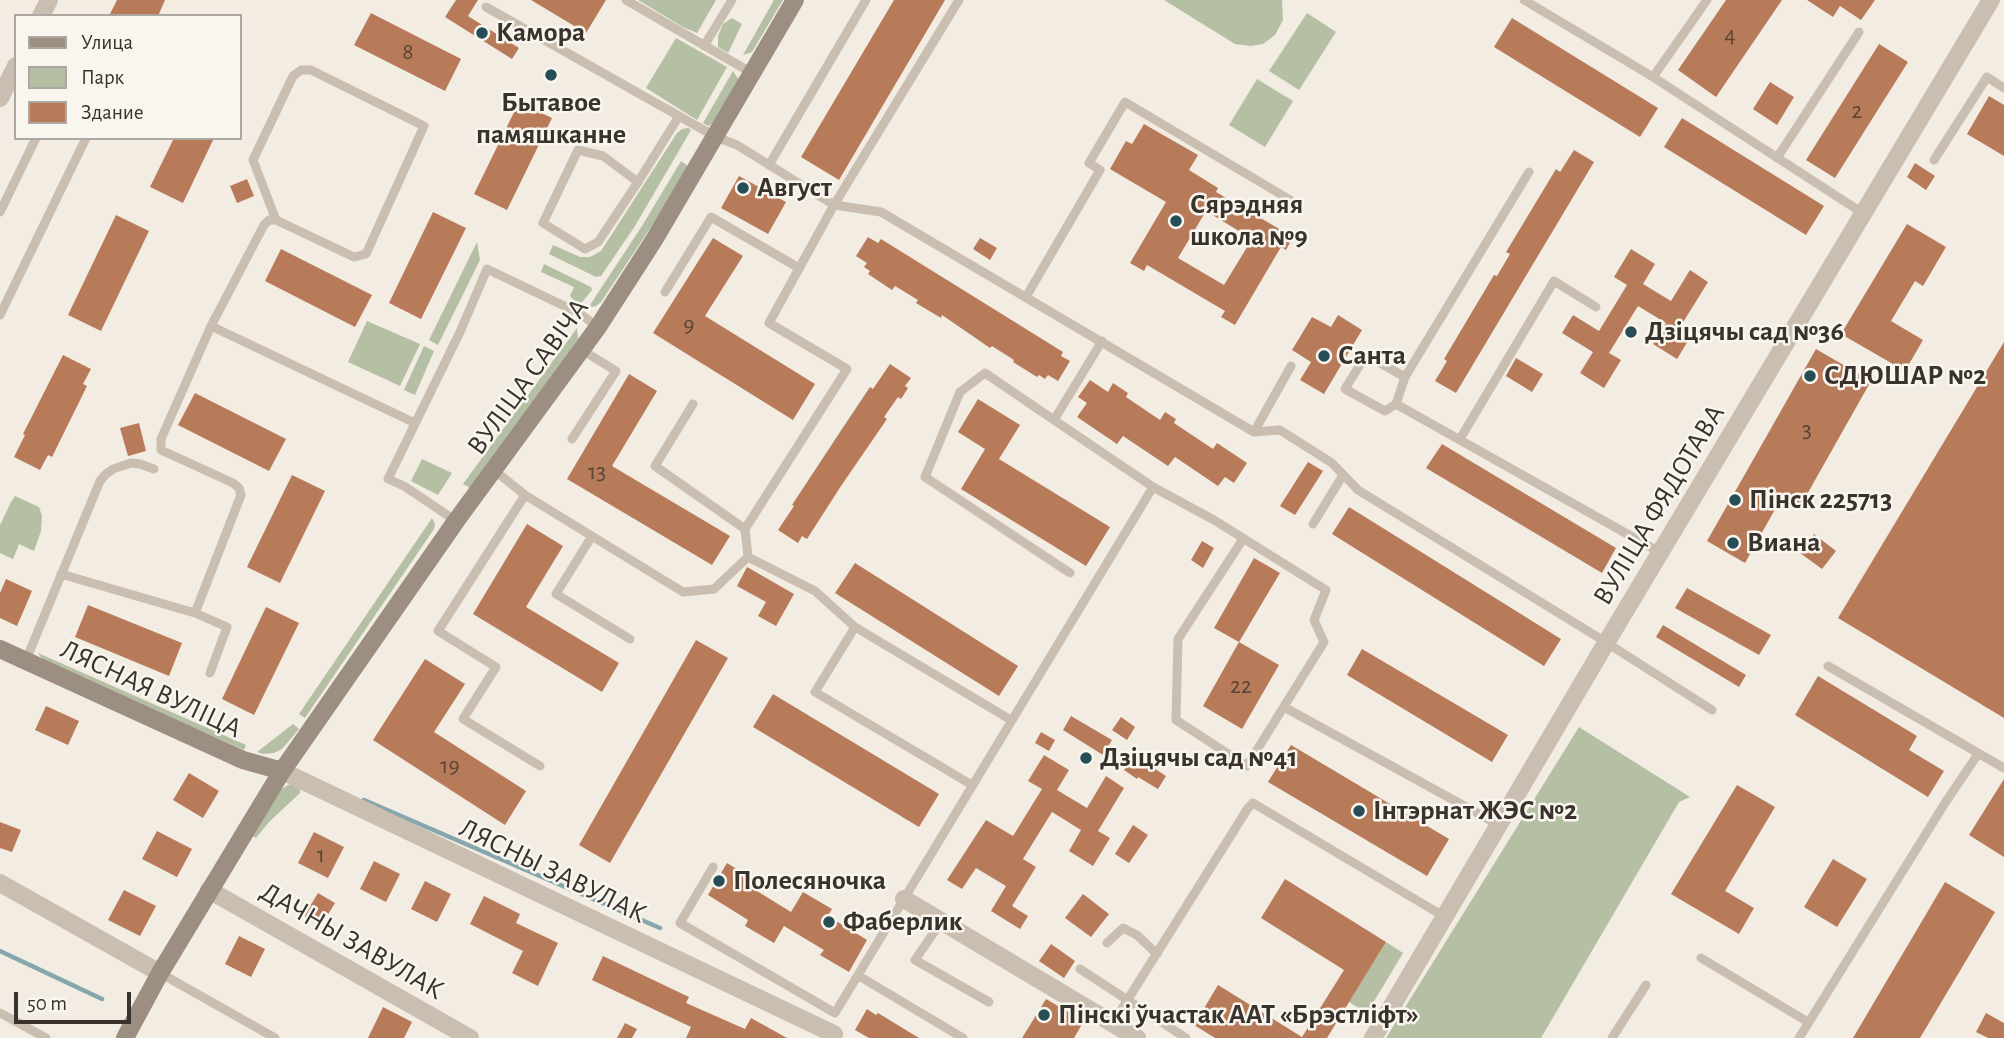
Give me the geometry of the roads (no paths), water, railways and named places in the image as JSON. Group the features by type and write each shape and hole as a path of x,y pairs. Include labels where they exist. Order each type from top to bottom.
{"street":[{"name":"ВУЛІЦА САВІЧА","path":"125,1038 160,973 282,771 456,520 582,350 654,240 795,0"},
{"name":"ВУЛІЦА ФЯДОТАВА","path":"1373,1038 1991,0"},
{"path":"0,98 14,70"},
{"name":"ЛЯСНАЯ ВУЛІЦА","path":"0,649 243,760 282,771"},
{"name":"ЛЯСНЫ ЗАВУЛАК","path":"282,771 834,1034 832,1038"},
{"path":"0,883 160,973"},
{"name":"ДАЧНЫ ЗАВУЛАК","path":"209,890 470,1038"},
{"path":"904,899 1137,1038"}],"lane":[{"path":"626,0 752,73"},
{"path":"705,46 732,0"},
{"path":"769,164 866,0"},
{"path":"748,557 745,529 847,369 769,323 834,205 960,0"},
{"path":"1524,0 1653,76 1864,214"},
{"path":"1653,76 1707,0"},
{"path":"486,7 716,137 737,145 834,205 881,212 1254,432 1280,430 1332,463 1357,490 1712,710"},
{"path":"1777,158 1859,32"},
{"path":"195,613 241,495 239,488 233,483 161,450 161,439 211,326 269,220 276,220 354,257 366,254 424,126 311,70 300,69 293,76 253,160 276,220"},
{"path":"1934,160 1987,77 2004,88"},
{"path":"1026,297 1100,170 1089,163 1125,102 1297,204"},
{"path":"638,182 603,156 578,150 543,223 585,248 598,242 638,182 679,116"},
{"path":"0,212 35,140"},
{"path":"0,315 85,140"},
{"path":"1405,377 1366,355 1345,389 1385,411 1396,404 1405,377 1529,172"},
{"path":"665,292 711,217 799,268"},
{"path":"456,520 404,486 388,479 460,332 487,269 579,313 597,327"},
{"path":"1460,439 1554,281 1596,307"},
{"path":"211,326 415,423"},
{"path":"1054,421 1102,341"},
{"path":"572,439 616,372 582,350"},
{"path":"1254,432 1291,366"},
{"path":"1070,573 925,477 960,392 985,373 1153,487 1243,539 1326,590 1314,620 1324,642 1247,766 1176,720 1178,639 1243,539"},
{"path":"693,404 655,466 745,529"},
{"path":"1396,404 1661,553"},
{"path":"26,660 100,481 113,469 131,463 154,469"},
{"path":"494,470 525,495 683,592 714,589 748,557"},
{"path":"1313,524 1343,475"},
{"path":"713,867 680,923 835,1013 1153,487"},
{"path":"525,495 438,631 496,667 463,719 540,766"},
{"path":"592,536 556,594 631,639"},
{"path":"748,557 815,591 855,627 1011,720"},
{"path":"61,574 195,613 227,627 210,673"},
{"path":"855,627 815,692 972,785"},
{"path":"1828,666 2004,768"},
{"path":"1284,707 1499,825"},
{"path":"1799,1038 1978,754"},
{"path":"1113,1023 1253,803 1445,917"},
{"path":"941,922 915,960 989,1002"},
{"path":"1107,943 1123,928 1137,935 1157,954"},
{"path":"1700,958 1808,1023"},
{"path":"1080,969 1186,1038"},
{"path":"160,973 275,1038"},
{"path":"859,976 963,1038"},
{"path":"1612,1038 1646,985"},
{"path":"0,1013 46,1038"}],"waterway":[{"path":"364,800 660,928"},
{"path":"0,951 102,999"}],"place":[{"name":"Камора","path":"482,33"},
{"name":"Бытавое памяшканне","path":"551,75"},
{"name":"Август","path":"743,188"},
{"name":"Сярэдняя школа №9","path":"1176,221"},
{"name":"Дзіцячы сад №36","path":"1631,332"},
{"name":"Санта","path":"1324,356"},
{"name":"СДЮШАР №2","path":"1810,376"},
{"name":"Пінск 225713","path":"1735,500"},
{"name":"Виана","path":"1733,543"},
{"name":"Дзіцячы сад №41","path":"1086,758"},
{"name":"Інтэрнат ЖЭС №2","path":"1359,811"},
{"name":"Полесяночка","path":"719,881"},
{"name":"Фаберлик","path":"829,922"},
{"name":"Пінскі ўчастак ААТ «Брэстліфт»","path":"1044,1015"}]}
